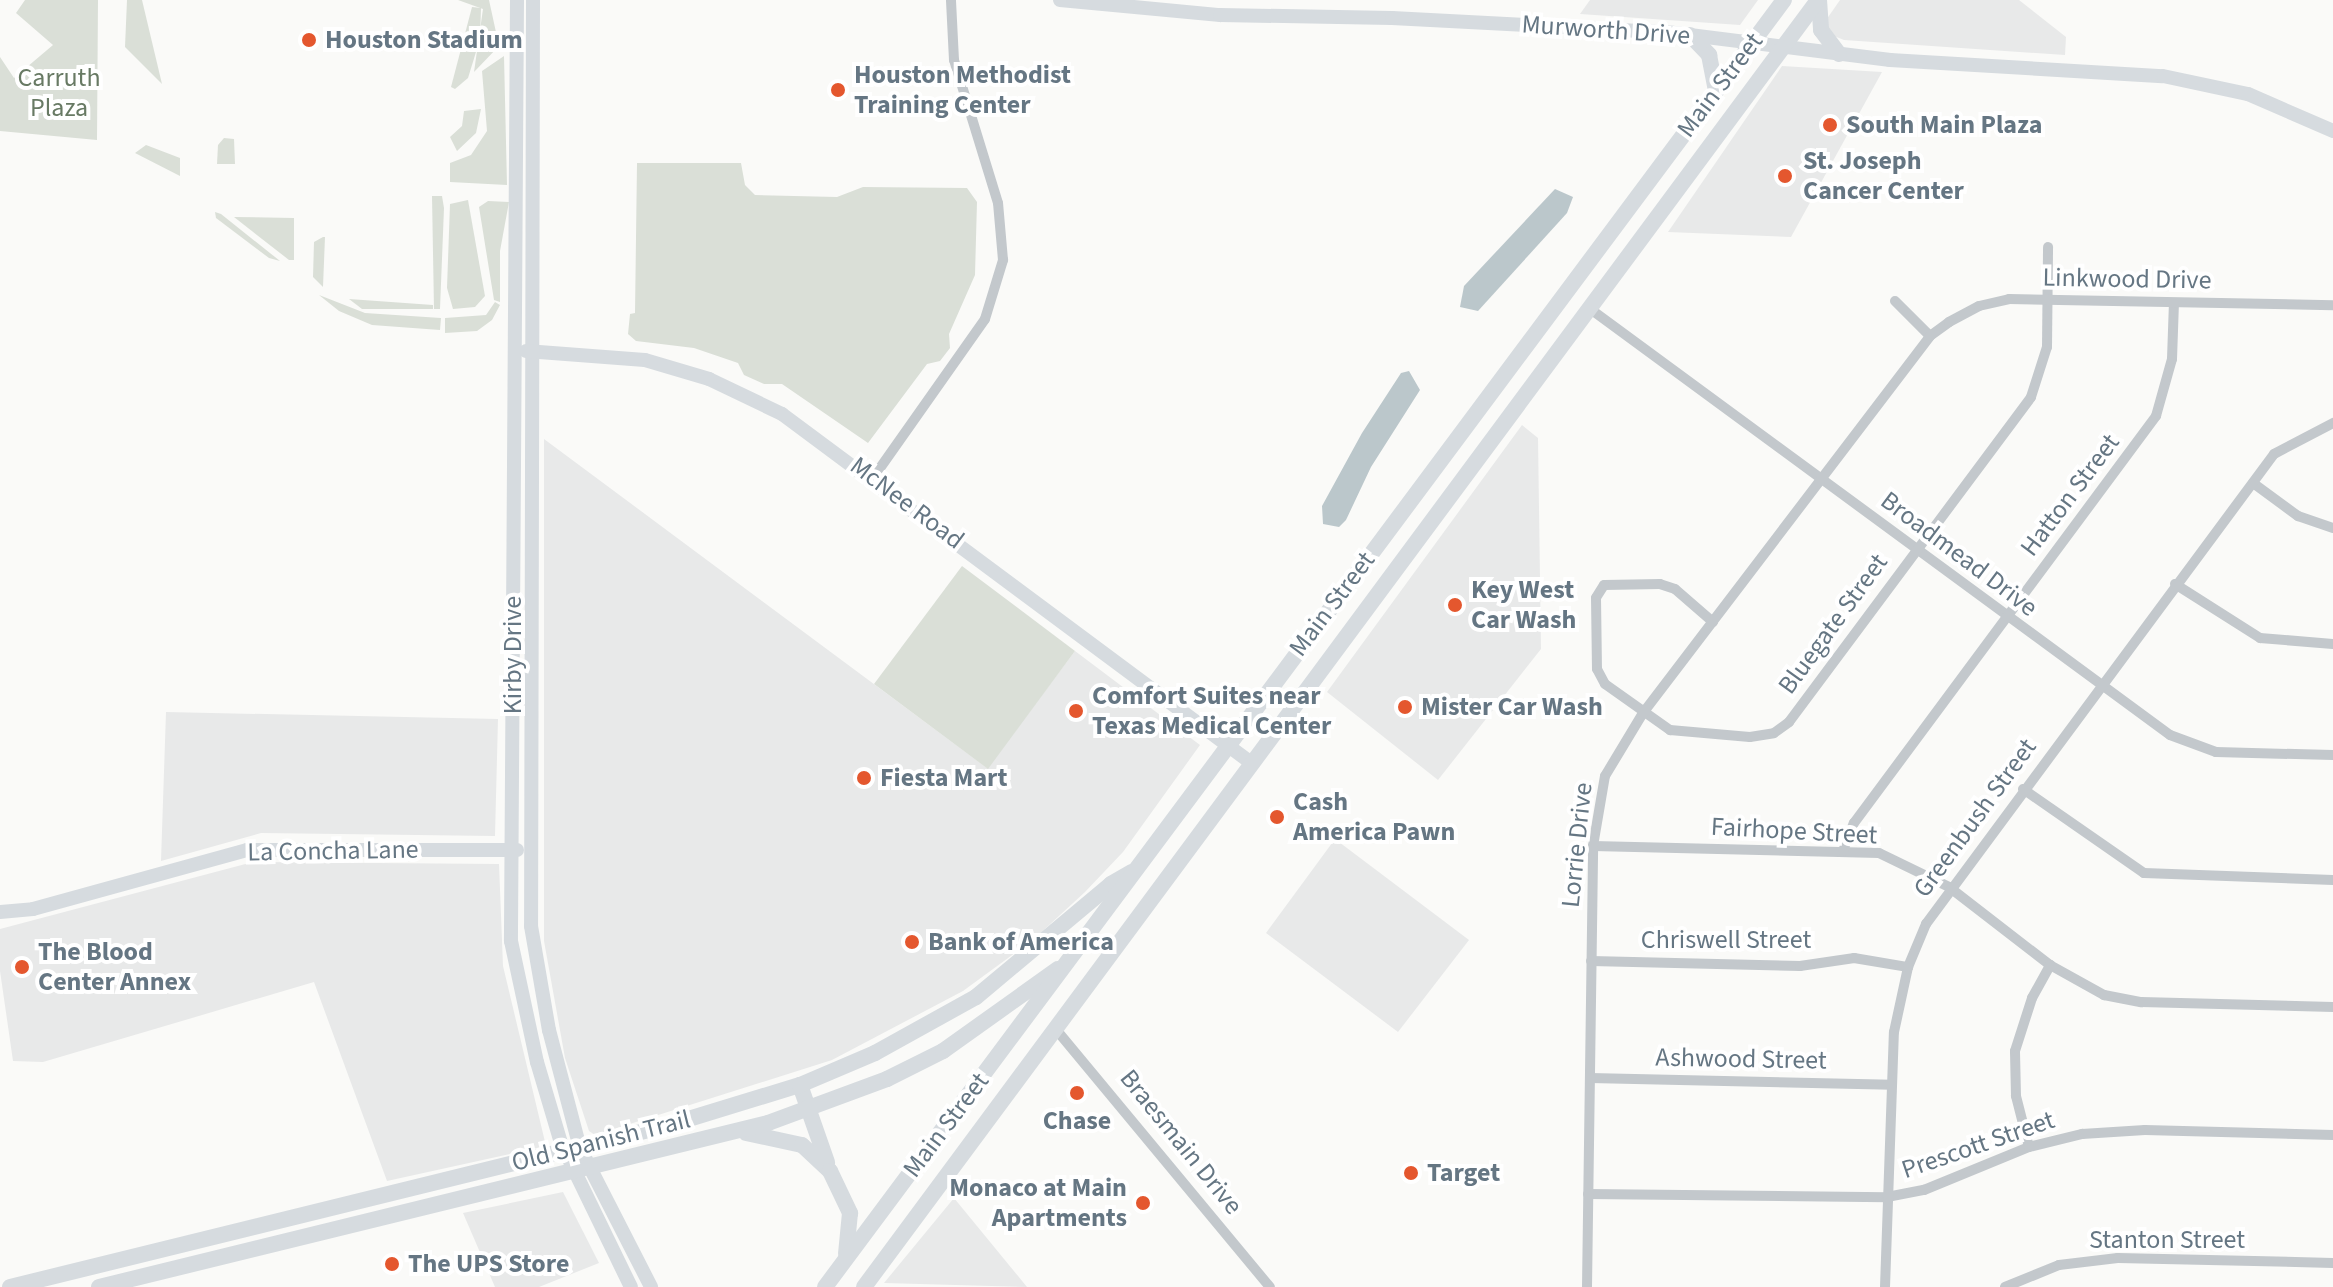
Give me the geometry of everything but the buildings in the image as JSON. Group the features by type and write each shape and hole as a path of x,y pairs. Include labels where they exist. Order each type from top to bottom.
{"main road":[{"name":"Main Street","path":"825,1287 1077,955 1227,742 1428,479 1784,0"},
{"path":"1818,0 1821,30 1839,54"},
{"name":"Main Street","path":"864,1287 1143,906 1818,0"},
{"path":"1690,35 1709,55 1716,91"},
{"path":"1568,290 1589,308"},
{"path":"1498,385 1520,401"},
{"path":"1428,479 1449,496"},
{"name":"Old Spanish Trail","path":"18,1286 572,1150 800,1085 875,1053 976,997 1111,884 1137,870"},
{"name":"Old Spanish Trail","path":"99,1287 580,1172 810,1108 901,1073 990,1021 1143,906"},
{"path":"976,997 990,1021"},
{"path":"1032,1011 1054,1027"},
{"path":"800,1085 830,1171 850,1213 844,1260"},
{"path":"728,1133 766,1134 802,1145 830,1171"},
{"path":"456,1179 461,1201"},
{"path":"334,1209 341,1228"},
{"path":"239,1232 245,1250"},
{"path":"169,1250 175,1269"}],"street":[{"name":"Kirby Drive","path":"517,0 511,941 537,1062 580,1172 631,1287"},
{"name":"Kirby Drive","path":"533,0 535,351 530,850 539,977 572,1150"},
{"path":"873,478 985,319 1003,260 998,203 954,60 951,0"},
{"name":"Murworth Drive","path":"1060,0 1220,15 1392,18 1690,35 1839,54 2202,82 2263,99 2333,131"},
{"path":"517,143 534,144"},
{"name":"Bluegate Street","path":"1643,713 1670,730 1691,734 1774,733 1789,722 2040,381 2047,347 2048,247"},
{"name":"Linkwood Drive","path":"1823,479 1930,336 1979,306 2047,299 2333,305"},
{"path":"1895,301 1930,336"},
{"name":"Hatton Street","path":"1843,851 1854,823 2156,416 2172,359 2174,303"},
{"name":"Broadmead Drive","path":"1589,308 2170,735 2204,750 2333,755"},
{"name":"McNee Road","path":"517,350 645,360 709,379 782,414 873,478 1250,762"},
{"name":"Greenbush Street","path":"1885,1287 1894,1032 1908,967 1949,887 2253,483 2292,440 2333,423"},
{"name":"Lorrie Drive","path":"1587,1287 1593,846 1605,776 1643,713 1823,479"},
{"path":"2253,483 2298,516 2333,528"},
{"path":"1643,713 1605,684 1597,669 1596,598 1604,585 1660,584 1675,589 1713,622"},
{"path":"2175,584 2260,638 2333,644"},
{"path":"512,702 531,702"},
{"path":"2023,789 2144,873 2333,880"},
{"name":"Fairhope Street","path":"1593,846 1879,853 1949,887 2050,965 2088,989 2121,1000 2333,1007"},
{"name":"La Concha Lane","path":"0,912 42,907 247,850 530,850"},
{"name":"Chriswell Street","path":"1591,961 1800,966 1854,958 1908,967"},
{"path":"2029,1147 2016,1096 2015,1051 2032,998 2050,965"},
{"name":"Braesmain Drive","path":"1054,1027 1270,1287"},
{"name":"Ashwood Street","path":"1590,1078 1892,1085"},
{"name":"Prescott Street","path":"1588,1194 1887,1197 1924,1190 2029,1147 2114,1130 2333,1135"},
{"name":"Kirby Drive","path":"580,1172 651,1287"},
{"name":"Stanton Street","path":"2005,1287 2059,1265 2118,1258 2333,1263"}],"shaded area":[{"path":"1590,0 1758,0 1740,25 1580,14"},
{"path":"1840,0 2019,0 2066,37 2065,55 1844,40 1829,34 1824,23"},
{"path":"1782,66 1882,72 1791,237 1668,232"},
{"path":"1555,189 1573,197 1567,213 1478,311 1460,307 1464,286"},
{"path":"1409,371 1420,390 1371,467 1346,520 1339,527 1323,524 1322,506 1362,433 1401,373"},
{"path":"1522,425 1538,438 1541,649 1438,780 1327,692"},
{"path":"544,439 987,768 1075,651 1200,745 1123,852 1085,892 1034,939 963,991 832,1060 595,1135 589,1131 565,1058 544,941"},
{"path":"166,712 498,719 495,836 261,833 161,861"},
{"path":"1335,839 1469,940 1398,1032 1266,933"},
{"path":"253,862 499,864 503,966 546,1146 387,1181 314,982 43,1062 13,1061 0,971 0,929"},
{"path":"563,1192 599,1263 539,1287 495,1287 463,1213"},
{"path":"954,1198 1027,1287 884,1283"}],"green space":[{"name":"Carruth Plaza","path":"25,0 98,0 97,140 0,131 0,57 14,78 53,45 16,13"},
{"path":"127,0 142,0 162,84 125,47"},
{"path":"458,0 489,0 499,46 474,72 483,9"},
{"path":"472,7 481,8 480,39 468,78 455,89 451,87"},
{"path":"504,56 507,185 450,182 450,163 471,155 487,131 482,71"},
{"path":"481,109 476,133 457,151 450,137 462,126 464,111"},
{"path":"224,138 234,139 235,164 217,164 218,145"},
{"path":"146,145 180,158 180,176 135,153"},
{"path":"637,163 741,163 745,185 755,195 837,197 863,187 967,188 977,202 975,275 949,334 950,348 940,361 927,364 868,443 782,384 764,384 744,375 738,363 694,348 636,341 628,334 630,314 635,313"},
{"path":"432,196 442,196 444,208 440,309 434,309"},
{"path":"468,200 485,296 475,307 453,309 447,288 450,204"},
{"path":"488,201 509,202 500,251 500,302 494,300 479,207"},
{"path":"215,212 280,261 269,258 216,218"},
{"path":"234,217 294,218 294,260 289,260"},
{"path":"323,237 323,287 313,277 314,242"},
{"path":"319,295 365,313 441,318 440,330 372,325 339,311"},
{"path":"349,299 433,305 433,309 362,309"},
{"path":"495,302 500,305 492,320 477,331 445,333 445,318 486,315"},
{"path":"962,566 1075,651 988,769 874,684"}],"place":[{"name":"Houston Stadium","path":"309,40"},
{"name":"Houston Methodist Training Center","path":"838,90"},
{"name":"South Main Plaza","path":"1830,125"},
{"name":"St. Joseph Cancer Center","path":"1785,176"},
{"name":"Key West Car Wash","path":"1455,605"},
{"name":"Mister Car Wash","path":"1405,707"},
{"name":"Comfort Suites near Texas Medical Center","path":"1076,711"},
{"name":"Fiesta Mart","path":"864,778"},
{"name":"Cash America Pawn","path":"1277,817"},
{"name":"Bank of America","path":"912,942"},
{"name":"The Blood Center Annex","path":"22,967"},
{"name":"Chase","path":"1077,1093"},
{"name":"Target","path":"1411,1173"},
{"name":"Monaco at Main Apartments","path":"1143,1203"},
{"name":"The UPS Store","path":"392,1264"}]}
